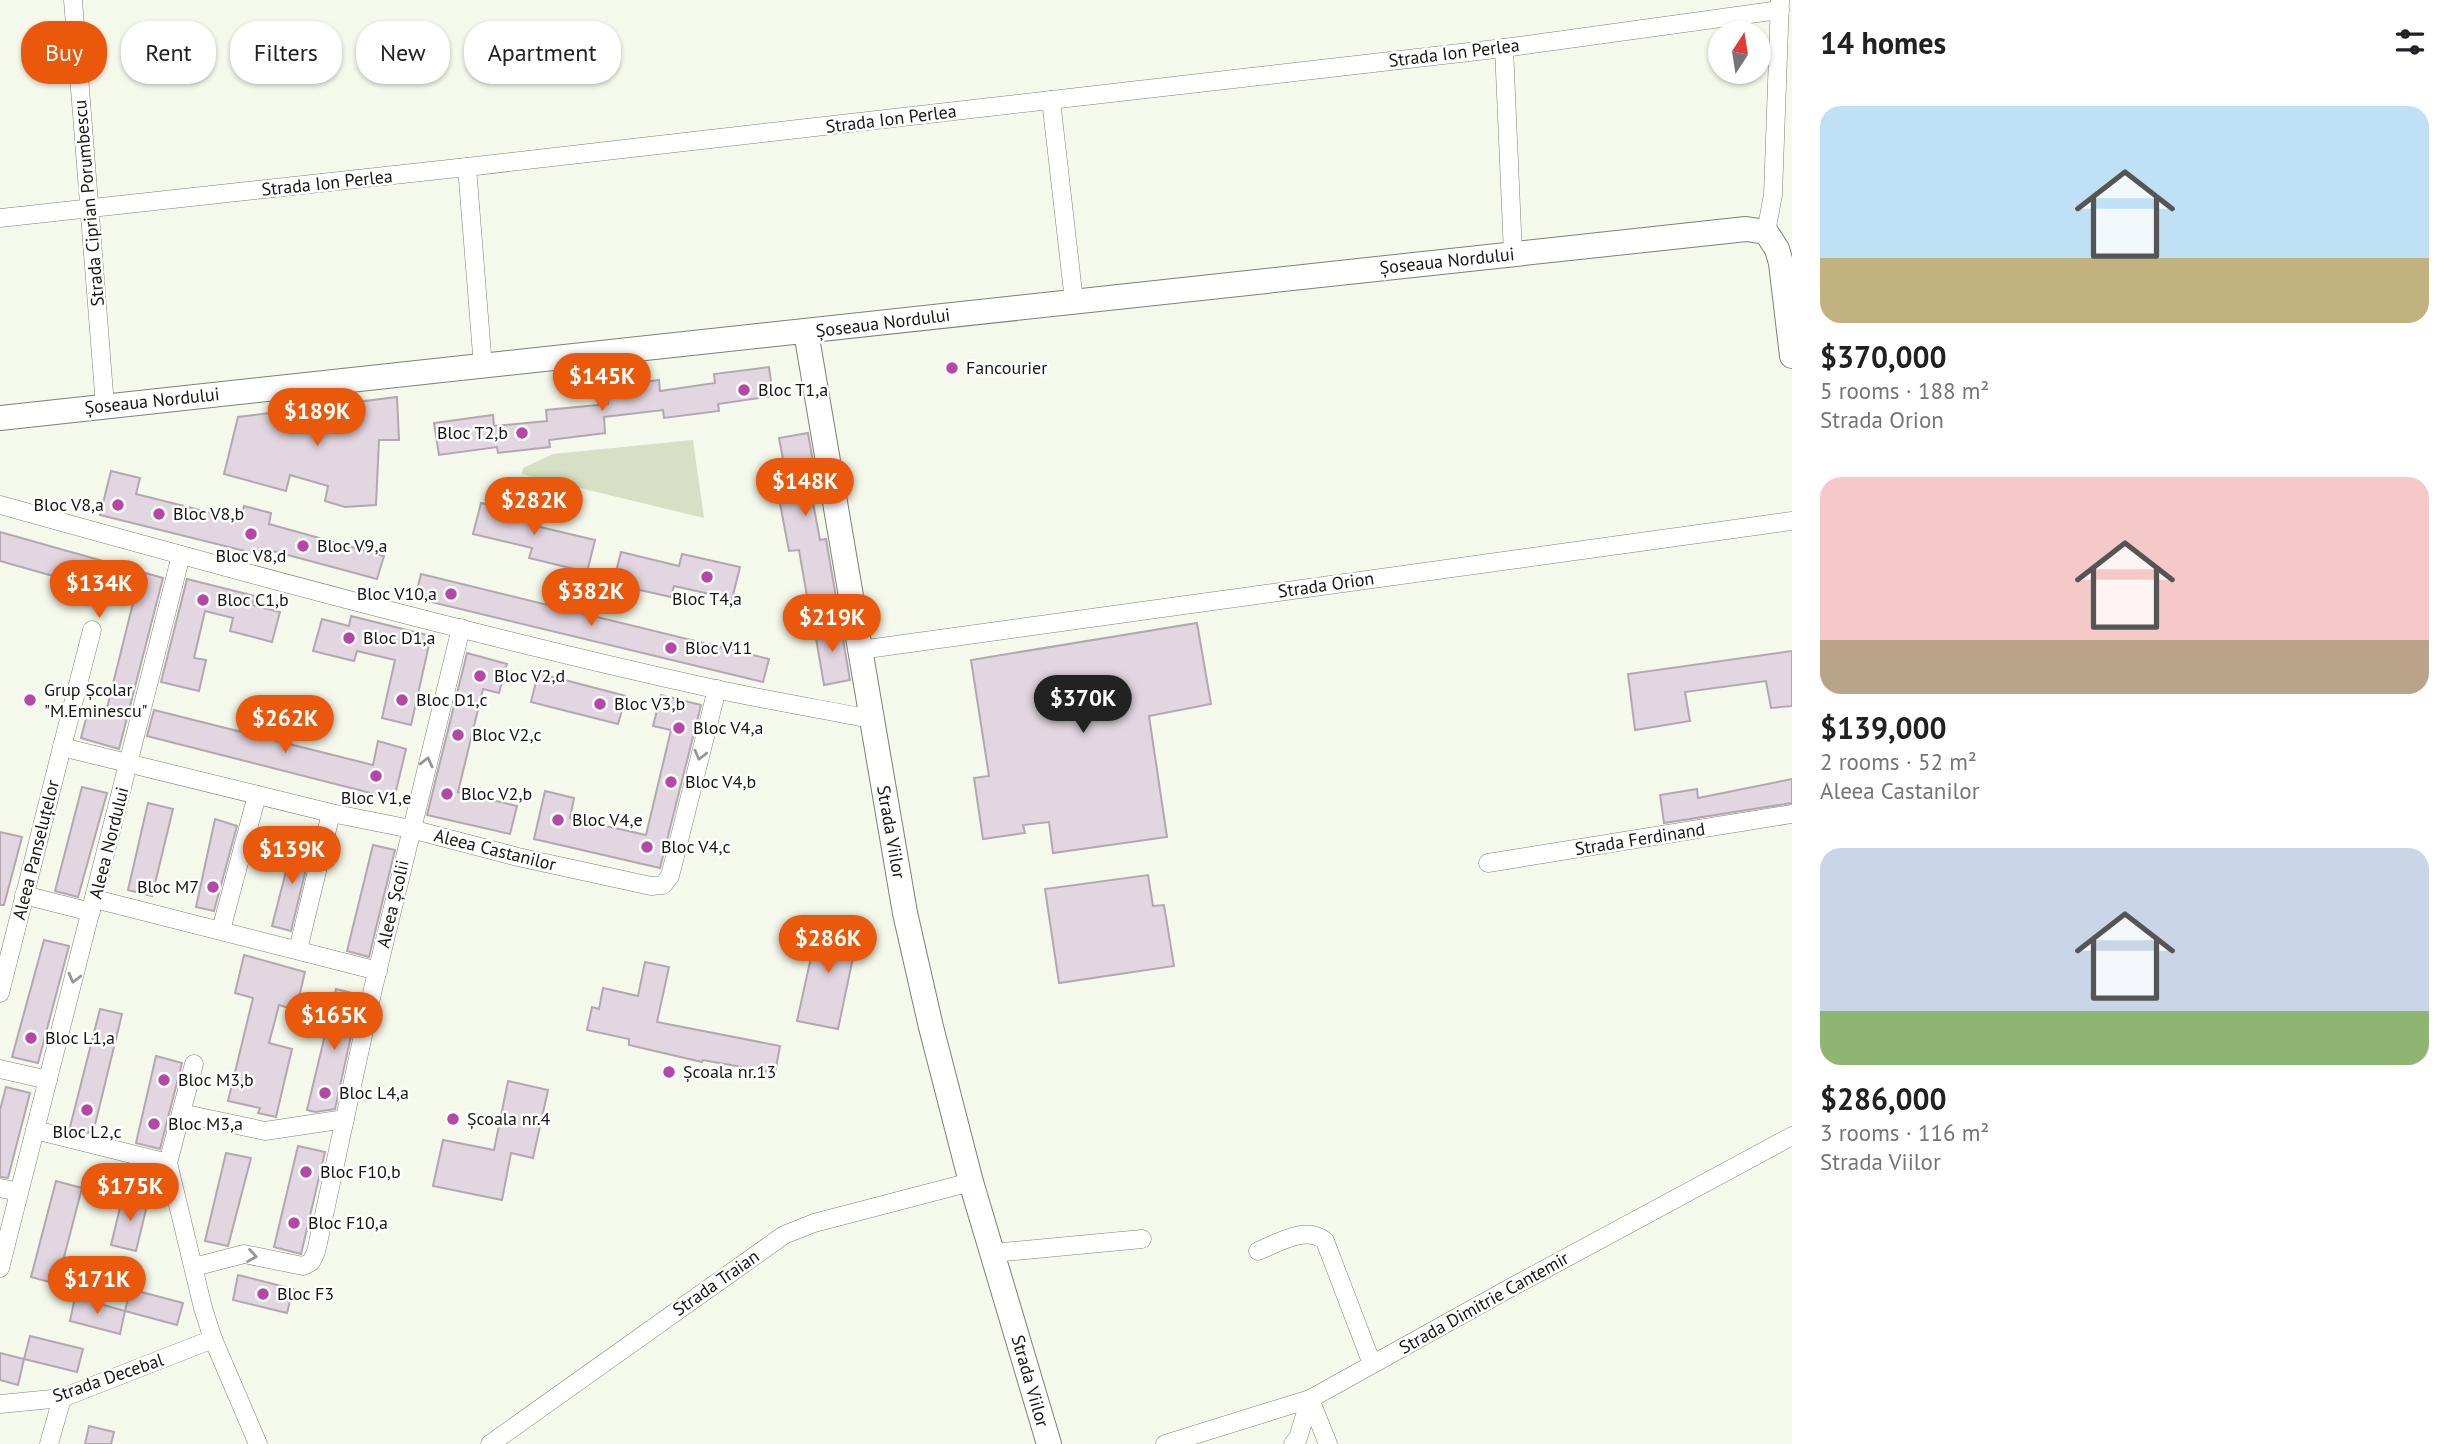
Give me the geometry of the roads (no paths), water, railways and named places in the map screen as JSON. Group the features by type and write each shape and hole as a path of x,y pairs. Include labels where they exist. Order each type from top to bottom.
{"street":[{"name":"Strada Ciprian Porumbescu","path":"73,0 105,406"},
{"name":"Strada Ion Perlea","path":"0,218 1504,48 1780,5"},
{"path":"1780,5 1773,195 1792,356"},
{"path":"1504,48 1513,254"},
{"path":"1051,100 1074,302"},
{"path":"467,167 483,367"},
{"name":"Șoseaua Nordului","path":"0,418 1746,229 1778,243"},
{"name":"Strada Viilor","path":"806,332 905,913 971,1182 1048,1444"},
{"path":"0,505 461,628 717,689 871,719"},
{"name":"Strada Orion","path":"860,649 1792,521"},
{"name":"Aleea Nordului","path":"0,1268 181,555"},
{"name":"Aleea Școlii","path":"194,1267 231,1255 244,1254 303,1266 311,1262 316,1252 378,971 461,628"},
{"name":"Aleea Panseluțelor","path":"0,993 92,629"},
{"name":"Aleea Castanilor","path":"130,764 331,813 411,829 518,857 650,886 663,885 670,876 717,689"},
{"path":"62,747 130,764"},
{"path":"222,930 257,795"},
{"path":"298,950 331,813"},
{"name":"Strada Ferdinand","path":"1488,863 1792,814"},
{"path":"24,895 222,930 378,971"},
{"path":"194,1064 168,1163 213,1339 258,1444"},
{"path":"0,1069 48,1080"},
{"path":"181,1113 265,1131 345,1119"},
{"path":"35,1130 168,1163"},
{"name":"Strada Dimitrie Cantemir","path":"1165,1444 1310,1399 1792,1136"},
{"name":"Strada Traian","path":"489,1444 784,1235 814,1223 971,1182"},
{"path":"0,1188 19,1192"},
{"path":"1258,1251 1306,1233 1318,1235 1325,1241 1372,1364"},
{"path":"993,1253 1142,1239"},
{"name":"Strada Decebal","path":"0,1404 62,1398 213,1339"},
{"path":"49,1444 62,1398"},
{"path":"1293,1444 1298,1438 1310,1399"},
{"path":"1310,1399 1328,1444"}],"place":[{"name":"Fancourier","path":"952,368"},
{"name":"Bloc T1,a","path":"744,390"},
{"name":"Bloc T2,b","path":"522,433"},
{"name":"Bloc V8,a","path":"118,505"},
{"name":"Bloc V8,b","path":"159,514"},
{"name":"Bloc V8,d","path":"251,534"},
{"name":"Bloc V9,a","path":"303,546"},
{"name":"Bloc T4,a","path":"707,577"},
{"name":"Bloc V10,a","path":"451,594"},
{"name":"Bloc C1,b","path":"203,600"},
{"name":"Bloc D1,a","path":"349,638"},
{"name":"Bloc V11","path":"671,648"},
{"name":"Bloc V2,d","path":"480,676"},
{"name":"Grup Școlar \"M.Eminescu\"","path":"30,700"},
{"name":"Bloc D1,c","path":"402,700"},
{"name":"Bloc V3,b","path":"600,704"},
{"name":"Bloc V4,a","path":"679,728"},
{"name":"Bloc V2,c","path":"458,735"},
{"name":"Bloc V1,e","path":"376,776"},
{"name":"Bloc V4,b","path":"671,782"},
{"name":"Bloc V2,b","path":"447,794"},
{"name":"Bloc V4,e","path":"558,820"},
{"name":"Bloc V4,c","path":"647,847"},
{"name":"Bloc M7","path":"213,887"},
{"name":"Bloc L1,a","path":"31,1038"},
{"name":"Școala nr.13","path":"669,1072"},
{"name":"Bloc M3,b","path":"164,1080"},
{"name":"Bloc L4,a","path":"325,1093"},
{"name":"Bloc L2,c","path":"87,1110"},
{"name":"Școala nr.4","path":"453,1119"},
{"name":"Bloc M3,a","path":"154,1124"},
{"name":"Bloc F10,b","path":"306,1172"},
{"name":"Bloc F10,a","path":"294,1223"},
{"name":"Bloc F3","path":"263,1294"}]}
